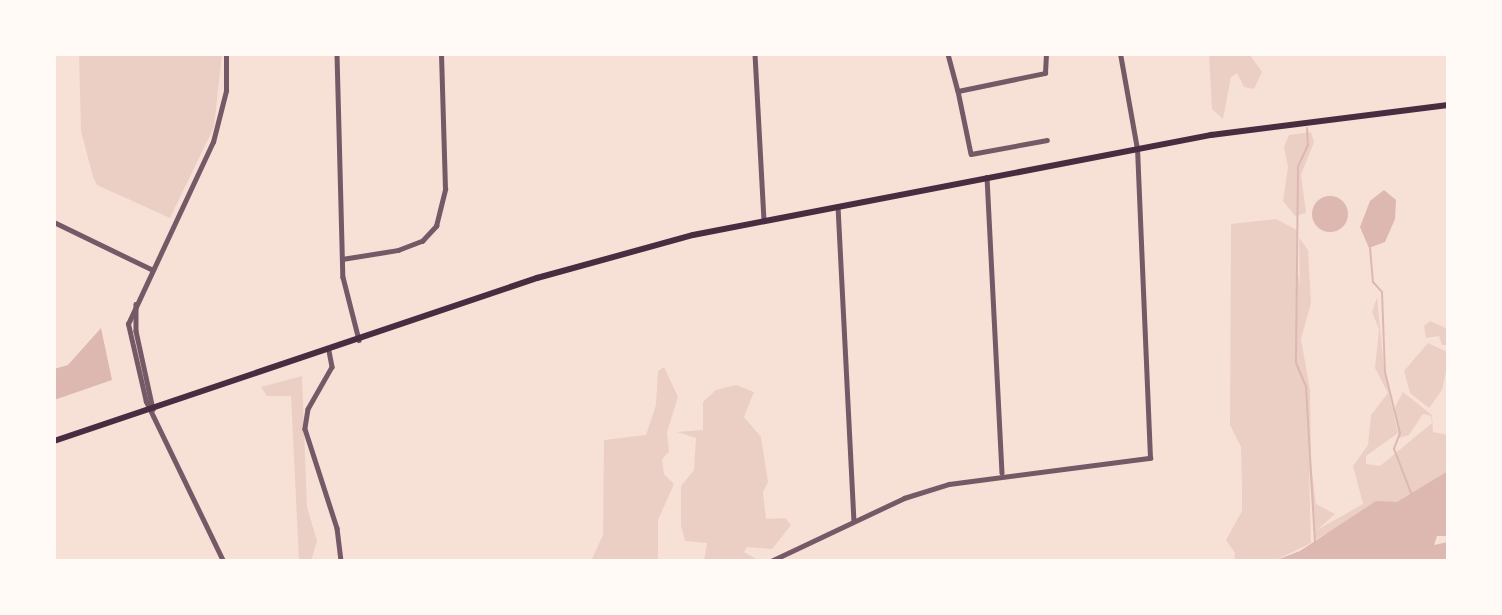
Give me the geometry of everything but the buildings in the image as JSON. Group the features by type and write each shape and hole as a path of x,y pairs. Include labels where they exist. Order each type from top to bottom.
{"main road":[{"path":"54,441 329,351 571,268 765,219 1258,127 1448,105"}],"street":[{"path":"153,409 146,402 129,345 128,324 137,299 213,141 226,91 226,54"},
{"path":"337,54 344,291 359,340"},
{"path":"342,259 398,250 422,241 436,226 445,189 441,54"},
{"path":"755,54 765,219"},
{"path":"948,54 971,154 1047,140"},
{"path":"958,91 1046,73 1046,54"},
{"path":"771,561 904,498 1002,473 1148,460 1154,445 1137,148 1120,54"},
{"path":"987,177 1002,473"},
{"path":"838,206 854,521"},
{"path":"54,222 151,269"},
{"path":"137,299 136,332 153,409 223,561"},
{"path":"329,351 332,367 308,409 305,429 337,528 341,561"}],"shaded area":[{"path":"79,54 222,54 214,127 170,218 97,185 81,131"},
{"path":"1209,54 1249,54 1262,72 1254,89 1244,87 1237,73 1231,77 1223,119 1212,109"},
{"path":"1311,132 1314,142 1301,175 1306,213 1295,216 1283,201 1288,167 1284,147 1289,135"},
{"path":"1384,190 1396,200 1395,219 1385,242 1369,248 1360,227 1370,201"},
{"path":"1330,196 1343,201 1348,214 1343,227 1330,232 1317,227 1312,214 1317,201"},
{"path":"1276,219 1297,230 1296,256 1300,287 1299,238 1308,250 1311,303 1301,339 1310,390 1311,463 1316,504 1335,514 1317,530 1363,504 1353,466 1368,445 1371,415 1388,393 1375,368 1379,329 1372,312 1377,297 1384,369 1398,433 1366,456 1366,464 1380,466 1432,423 1431,416 1423,414 1409,435 1399,438 1395,407 1403,392 1432,415 1433,432 1448,435 1448,471 1424,490 1397,502 1380,503 1315,540 1309,466 1311,543 1274,561 1234,561 1235,553 1226,540 1242,511 1242,487 1241,447 1230,425 1231,224"},
{"path":"1430,321 1448,329 1448,345 1442,345 1439,336 1426,338 1424,326"},
{"path":"101,328 112,380 54,400 54,369 68,365"},
{"path":"1428,343 1447,352 1448,363 1442,390 1429,408 1410,393 1404,371"},
{"path":"664,367 678,397 667,432 669,452 662,459 664,474 674,484 658,520 658,561 591,561 603,535 604,440 646,435 656,405 658,371"},
{"path":"302,376 307,507 317,541 311,561 299,561 291,396 267,396 261,387"},
{"path":"736,385 754,392 744,417 761,437 768,482 763,492 766,519 785,518 791,525 772,549 747,547 744,552 760,561 704,561 707,543 685,541 681,526 681,486 694,470 696,438 677,432 703,430 703,402 716,390"},
{"path":"1448,471 1448,536 1437,536 1434,545 1448,542 1448,561 1274,561 1300,551 1376,501 1397,502"}],"waterway":[{"path":"1307,128 1308,145 1298,166 1296,363 1306,387 1315,542"},
{"path":"1370,248 1373,282 1382,292 1385,372 1400,433 1394,449 1413,498"}]}
